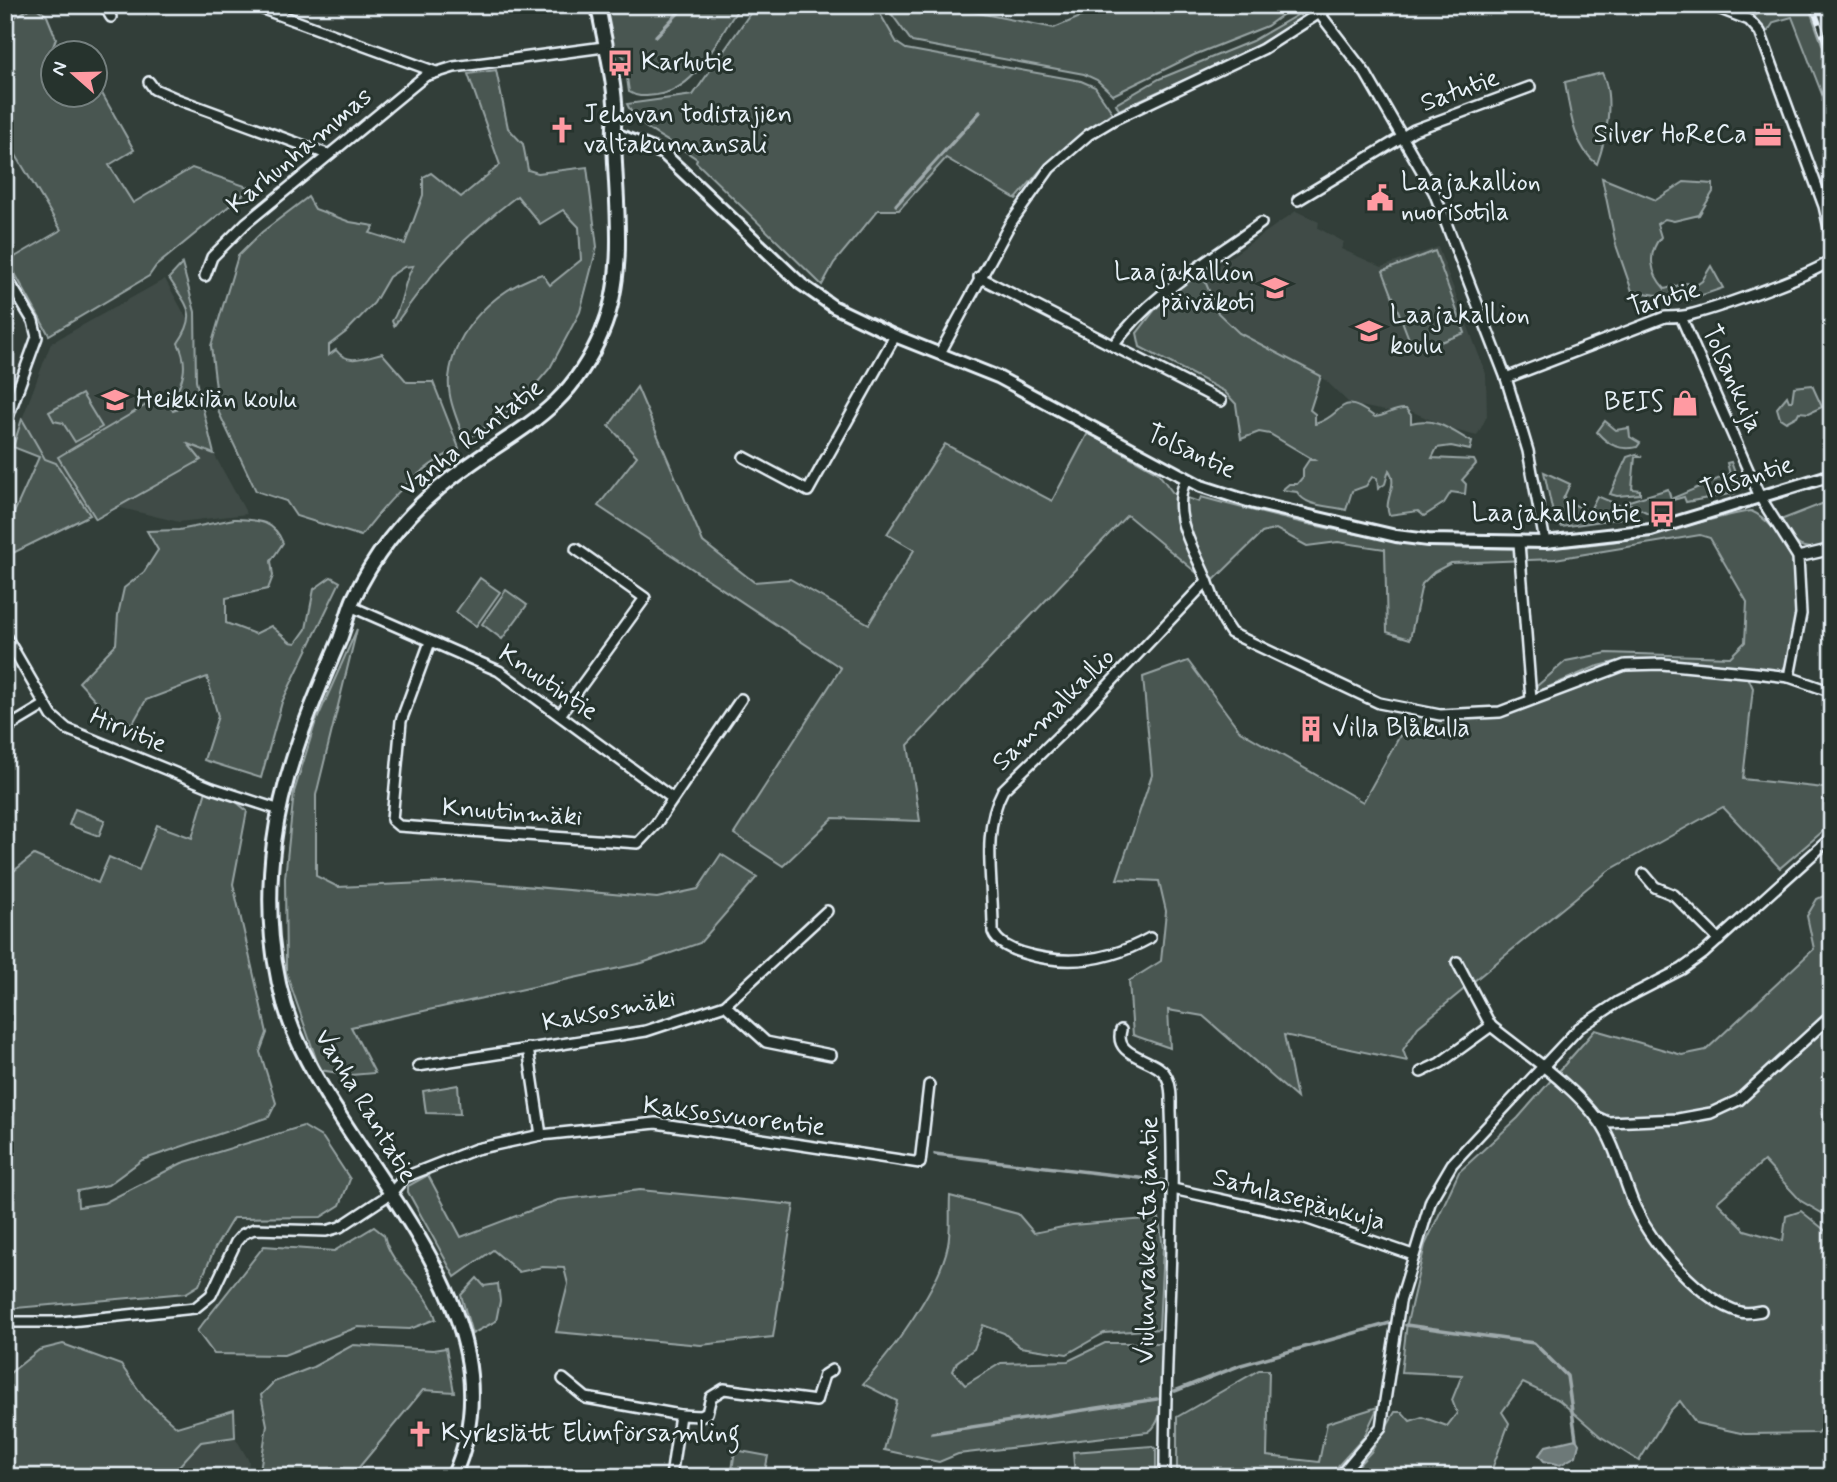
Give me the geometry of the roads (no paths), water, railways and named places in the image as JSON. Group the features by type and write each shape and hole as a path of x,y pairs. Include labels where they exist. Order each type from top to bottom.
{"main road":[{"name":"Vanha Rantatie","path":"453,1477 465,1443 471,1403 460,1332 444,1281 326,1095 305,1057 284,1002 270,914 271,873 280,810 296,751 326,666 343,631 350,606 375,561 422,503 471,464 535,422 568,390 586,365 605,324 616,271 618,222 613,133 606,103 604,47 598,5"}],"street":[{"path":"104,5 111,17"},
{"path":"252,5 436,72 604,47"},
{"path":"1313,5 1366,74 1405,137 1434,192 1506,378 1528,451 1545,542"},
{"path":"940,353 1010,224 1050,168 1088,135 1113,120 1263,49 1332,5"},
{"path":"1710,5 1749,20 1757,26 1824,206 1832,241"},
{"name":"Karhunhammas","path":"205,276 212,257 221,247 418,80 436,72"},
{"path":"149,82 155,89 177,99 327,155"},
{"name":"Satutie","path":"1298,200 1414,130 1530,88"},
{"name":"Tolsantie","path":"613,133 663,153 817,297 895,336 998,377 1186,479 1217,492 1288,513 1384,534 1428,540 1545,542 1651,530 1832,475"},
{"path":"1113,346 1127,327 1149,307 1261,223"},
{"name":"Tarutie","path":"1506,378 1665,317 1681,317 1819,268 1832,258"},
{"path":"5,275 33,321 37,337 5,425"},
{"path":"979,277 1222,401"},
{"name":"Tolsankuja","path":"1681,317 1760,497 1798,557"},
{"path":"744,457 808,491 895,336"},
{"path":"1186,479 1180,508 1189,548 1207,581 1220,619 1231,633 1379,703 1440,715 1500,712 1625,665 1662,664 1789,677 1832,692"},
{"path":"1519,543 1531,699"},
{"path":"560,715 645,598 576,549"},
{"path":"1789,677 1801,614 1798,557 1832,549"},
{"name":"Sammalkallio","path":"1150,938 1114,956 1066,962 1014,950 995,937 991,833 995,805 1003,790 1088,707 1207,581"},
{"name":"Knuutintie","path":"350,606 499,671 672,797"},
{"name":"Hirvitie","path":"5,635 57,722 82,736 212,788 280,810"},
{"name":"Knuutinmäki","path":"430,642 401,721 392,820 396,825 638,843 656,824 741,699"},
{"path":"5,729 45,705"},
{"path":"1339,1477 1381,1427 1388,1396 1400,1302 1431,1200 1452,1164 1545,1067 1567,1039 1587,1023 1682,969 1719,940 1832,837"},
{"path":"1643,874 1655,887 1674,895 1719,940"},
{"name":"Kaksosmäki","path":"418,1066 646,1031 725,1005 827,911"},
{"path":"1457,962 1491,1026 1545,1067 1595,1116 1607,1137 1636,1209 1660,1249 1702,1289 1724,1304 1740,1312 1761,1311"},
{"path":"725,1005 766,1042 831,1055"},
{"path":"1595,1116 1608,1122 1678,1119 1711,1113 1739,1100 1832,1015"},
{"path":"1422,1072 1440,1063 1491,1026"},
{"name":"Viulunrakentajantie","path":"1121,1030 1120,1038 1125,1049 1135,1058 1153,1063 1165,1074 1170,1091 1173,1189 1165,1477"},
{"name":"Kaksosmäki","path":"528,1048 541,1135"},
{"name":"Kaksosvuorentie","path":"5,1322 61,1322 195,1308 211,1295 236,1242 243,1234 254,1229 326,1231 340,1227 390,1194 403,1178 462,1154 541,1135 656,1123 920,1163 929,1085"},
{"name":"Satulasepänkuja","path":"1173,1189 1305,1218 1413,1255"},
{"path":"563,1379 594,1400 680,1415 701,1416 707,1413 711,1397 724,1389 816,1401 824,1375 832,1370"},
{"path":"671,1477 680,1415"}],"waterway":[{"path":"656,36 686,5"},
{"path":"896,205 980,112"},
{"path":"935,1154 1165,1181"},
{"path":"1175,1391 1241,1365 1390,1323"},
{"path":"1406,1325 1534,1343 1567,1376 1576,1439"},
{"path":"932,1433 1157,1399"}],"railway":[{"path":"1812,5 1832,60"}],"place":[{"name":"Karhutie","path":"620,63"},
{"name":"Jehovan todistajien valtakunnansali","path":"562,130"},
{"name":"Silver HoReCa","path":"1768,135"},
{"name":"Laajakallion nuorisotila","path":"1380,198"},
{"name":"Laajakallion päiväkoti","path":"1275,288"},
{"name":"Laajakallion koulu","path":"1369,331"},
{"name":"Heikkilän koulu","path":"115,400"},
{"name":"BEIS","path":"1685,403"},
{"name":"Laajakalliontie","path":"1662,514"},
{"name":"Villa Blåkulla","path":"1311,729"},
{"name":"Kyrkslätt Elimförsamling","path":"420,1434"}]}
